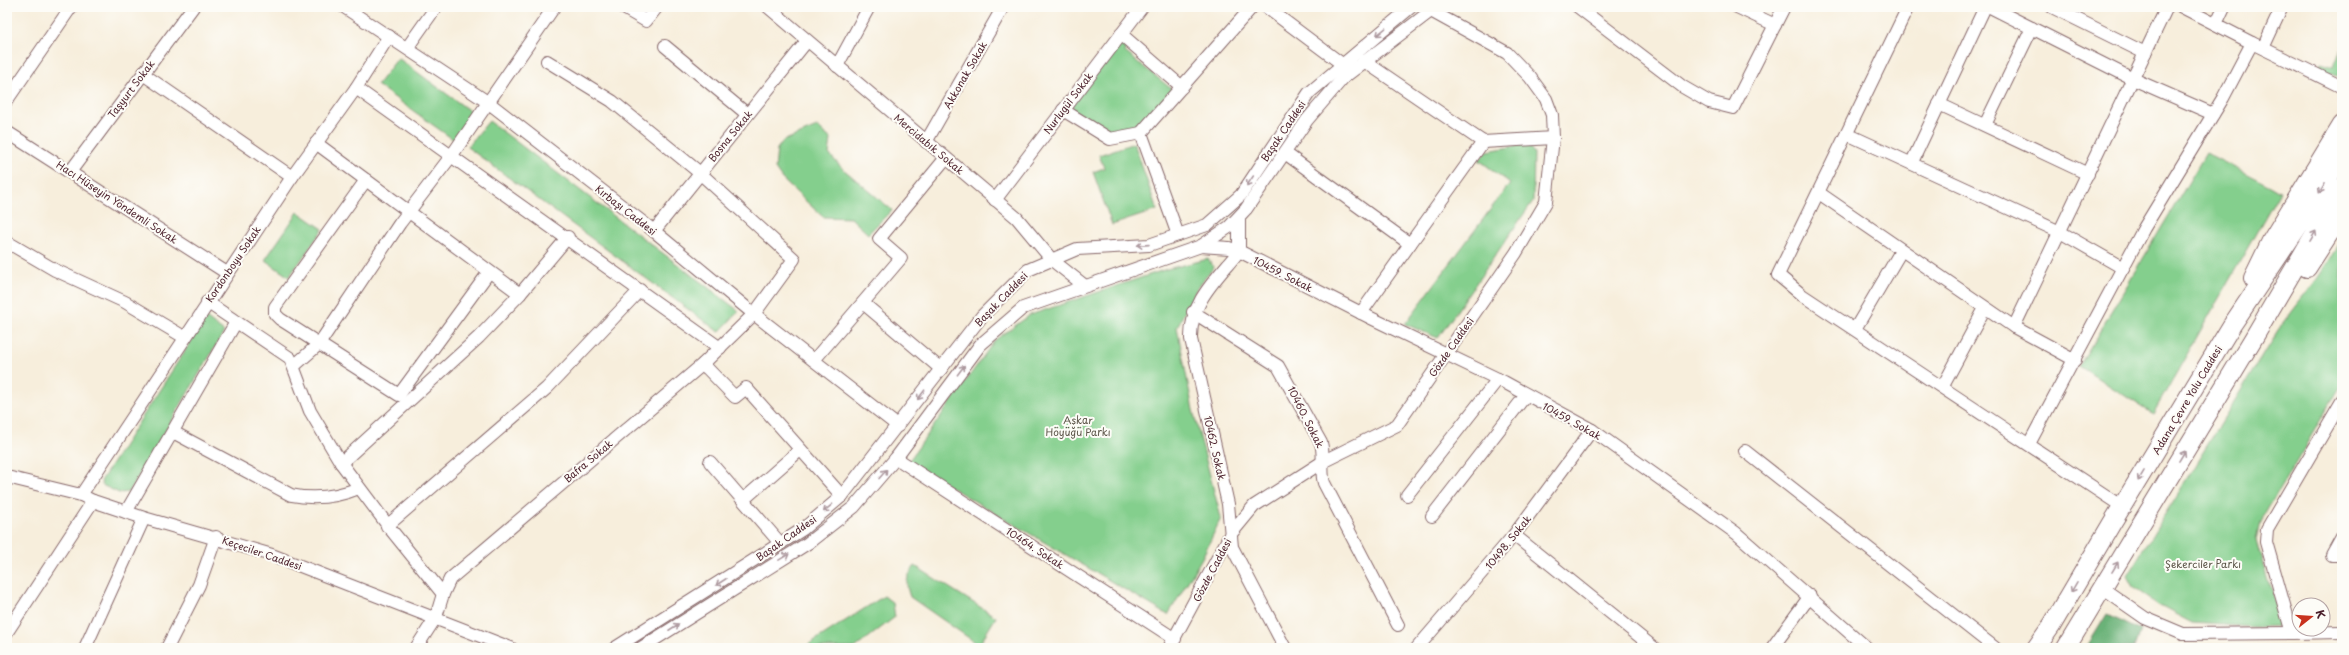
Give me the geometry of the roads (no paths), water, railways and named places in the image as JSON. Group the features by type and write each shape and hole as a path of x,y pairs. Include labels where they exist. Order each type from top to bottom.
{"highway":[{"path":"2232,325 2271,241 2342,125"},
{"name":"Adana Çevre Yolu Caddesi","path":"2036,648 2052,625 2232,325 2308,212 2342,155"},
{"path":"2066,648 2253,339 2342,187"},
{"path":"2253,339 2297,282 2342,214"}],"street":[{"path":"7,100 71,7"},
{"name":"Taşyurt Sokak","path":"70,172 193,7"},
{"name":"Kırbaşı Caddesi","path":"344,7 489,103 654,231 754,314 898,426"},
{"path":"407,48 436,7"},
{"path":"294,366 319,344 400,223 452,155 554,7"},
{"path":"622,7 646,21 657,7"},
{"name":"Mercidabık Sokak","path":"768,7 945,159 1017,218 1052,260 1085,286"},
{"path":"837,66 869,7"},
{"name":"Akkonak Sokak","path":"926,142 1004,7"},
{"name":"Nurlugül Sokak","path":"995,200 1142,7"},
{"path":"1063,110 1110,139 1141,133 1252,7"},
{"path":"1266,7 1342,64"},
{"name":"Başak Caddesi","path":"614,648 803,529 842,496 898,426 982,316 1028,270 1077,249 1149,245 1207,225 1241,195 1309,92 1411,7"},
{"path":"1578,7 1682,87 1709,102 1733,108 1784,7"},
{"path":"1737,7 1775,25"},
{"path":"1908,7 1819,193 1778,274 1802,295 1943,386 2123,507"},
{"path":"1912,162 1985,7"},
{"path":"2052,7 2146,53"},
{"path":"2014,328 2167,7"},
{"path":"2182,7 2342,87"},
{"path":"2216,24 2224,7"},
{"path":"2263,48 2282,7"},
{"path":"1996,8 2032,28 2134,79 2213,114"},
{"name":"Başak Caddesi","path":"642,648 808,543 854,507 896,458 980,344 1023,308 1201,246 1239,218 1307,120 1343,78 1434,9"},
{"name":"Gözde Caddesi","path":"1172,643 1230,535 1254,506 1324,461 1397,425 1447,355 1516,253 1546,202 1554,138 1552,115 1546,99 1530,77 1507,54 1434,9"},
{"path":"1985,125 2032,28"},
{"path":"1121,34 1182,87"},
{"name":"Kordonboyu Sokak","path":"81,495 207,302 292,177 356,88 389,36"},
{"name":"Bosna Sokak","path":"654,231 807,41"},
{"path":"2029,444 2144,228 2213,114 2252,42"},
{"path":"665,46 747,114"},
{"path":"547,61 612,101 700,173"},
{"path":"1364,61 1483,142 1554,138"},
{"path":"143,74 292,177"},
{"path":"356,88 568,237 720,348"},
{"path":"1939,104 2088,174"},
{"name":"Hacı Hüseyin Yöndemli Sokak","path":"7,132 227,274"},
{"path":"1141,133 1178,235"},
{"path":"1847,134 1912,162 2060,232 2123,268"},
{"path":"1361,313 1483,142"},
{"path":"316,143 520,294"},
{"path":"1285,153 1410,244"},
{"path":"814,360 901,258 879,238 945,159"},
{"name":"Bafra Sokak","path":"416,648 436,617 443,594 450,579 703,364 754,314 794,259 700,173"},
{"path":"366,180 275,307 275,314 280,319 399,395 407,404"},
{"path":"1819,193 2014,328 2075,360"},
{"path":"1239,218 1239,251"},
{"path":"341,463 479,337 520,294 568,237"},
{"path":"7,242 55,270 125,302 184,337"},
{"name":"10459. Sokak","path":"1201,246 1229,248 1239,251 1498,380 1592,430 1736,533 1810,596 1867,648"},
{"name":"10462. Sokak","path":"1239,251 1203,295 1194,312 1191,328 1192,349 1228,504 1230,535 1236,558 1285,648"},
{"path":"1855,329 1901,251"},
{"path":"399,395 489,272"},
{"path":"387,526 547,388 640,290"},
{"path":"207,302 290,358 310,411 341,463 387,526 443,594"},
{"path":"864,303 941,369"},
{"path":"1943,386 1985,308"},
{"name":"10460. Sokak","path":"1194,312 1278,366 1321,443 1324,461 1321,476 1324,483 1398,625"},
{"path":"126,512 236,322"},
{"path":"703,364 735,396 746,388 842,496"},
{"path":"1407,495 1498,380"},
{"path":"1432,516 1526,395"},
{"path":"2291,629 2266,542 2266,529 2342,401"},
{"name":"10498. Sokak","path":"1417,648 1514,535 1592,430"},
{"path":"173,432 291,495 307,498 329,497 359,488"},
{"path":"743,500 800,450"},
{"path":"1746,451 1995,648"},
{"name":"10464. Sokak","path":"896,458 1172,643"},
{"path":"710,462 780,544"},
{"name":"Keçeciler Caddesi","path":"7,477 81,495 93,502 144,518 216,537 272,555 436,617 505,646"},
{"path":"7,632 93,502"},
{"path":"85,648 144,518"},
{"path":"1514,535 1654,648"},
{"path":"167,648 200,585 216,537"},
{"path":"2342,538 2332,555 2342,555"},
{"path":"2102,588 2145,618 2183,634 2291,632"},
{"path":"1772,648 1810,596"},
{"path":"2331,632 2342,632"}],"park label":[{"name":"Aşkar Höyüğü Parkı","path":"1078,426"},
{"name":"Şekerciler Parkı","path":"2203,564"}]}
